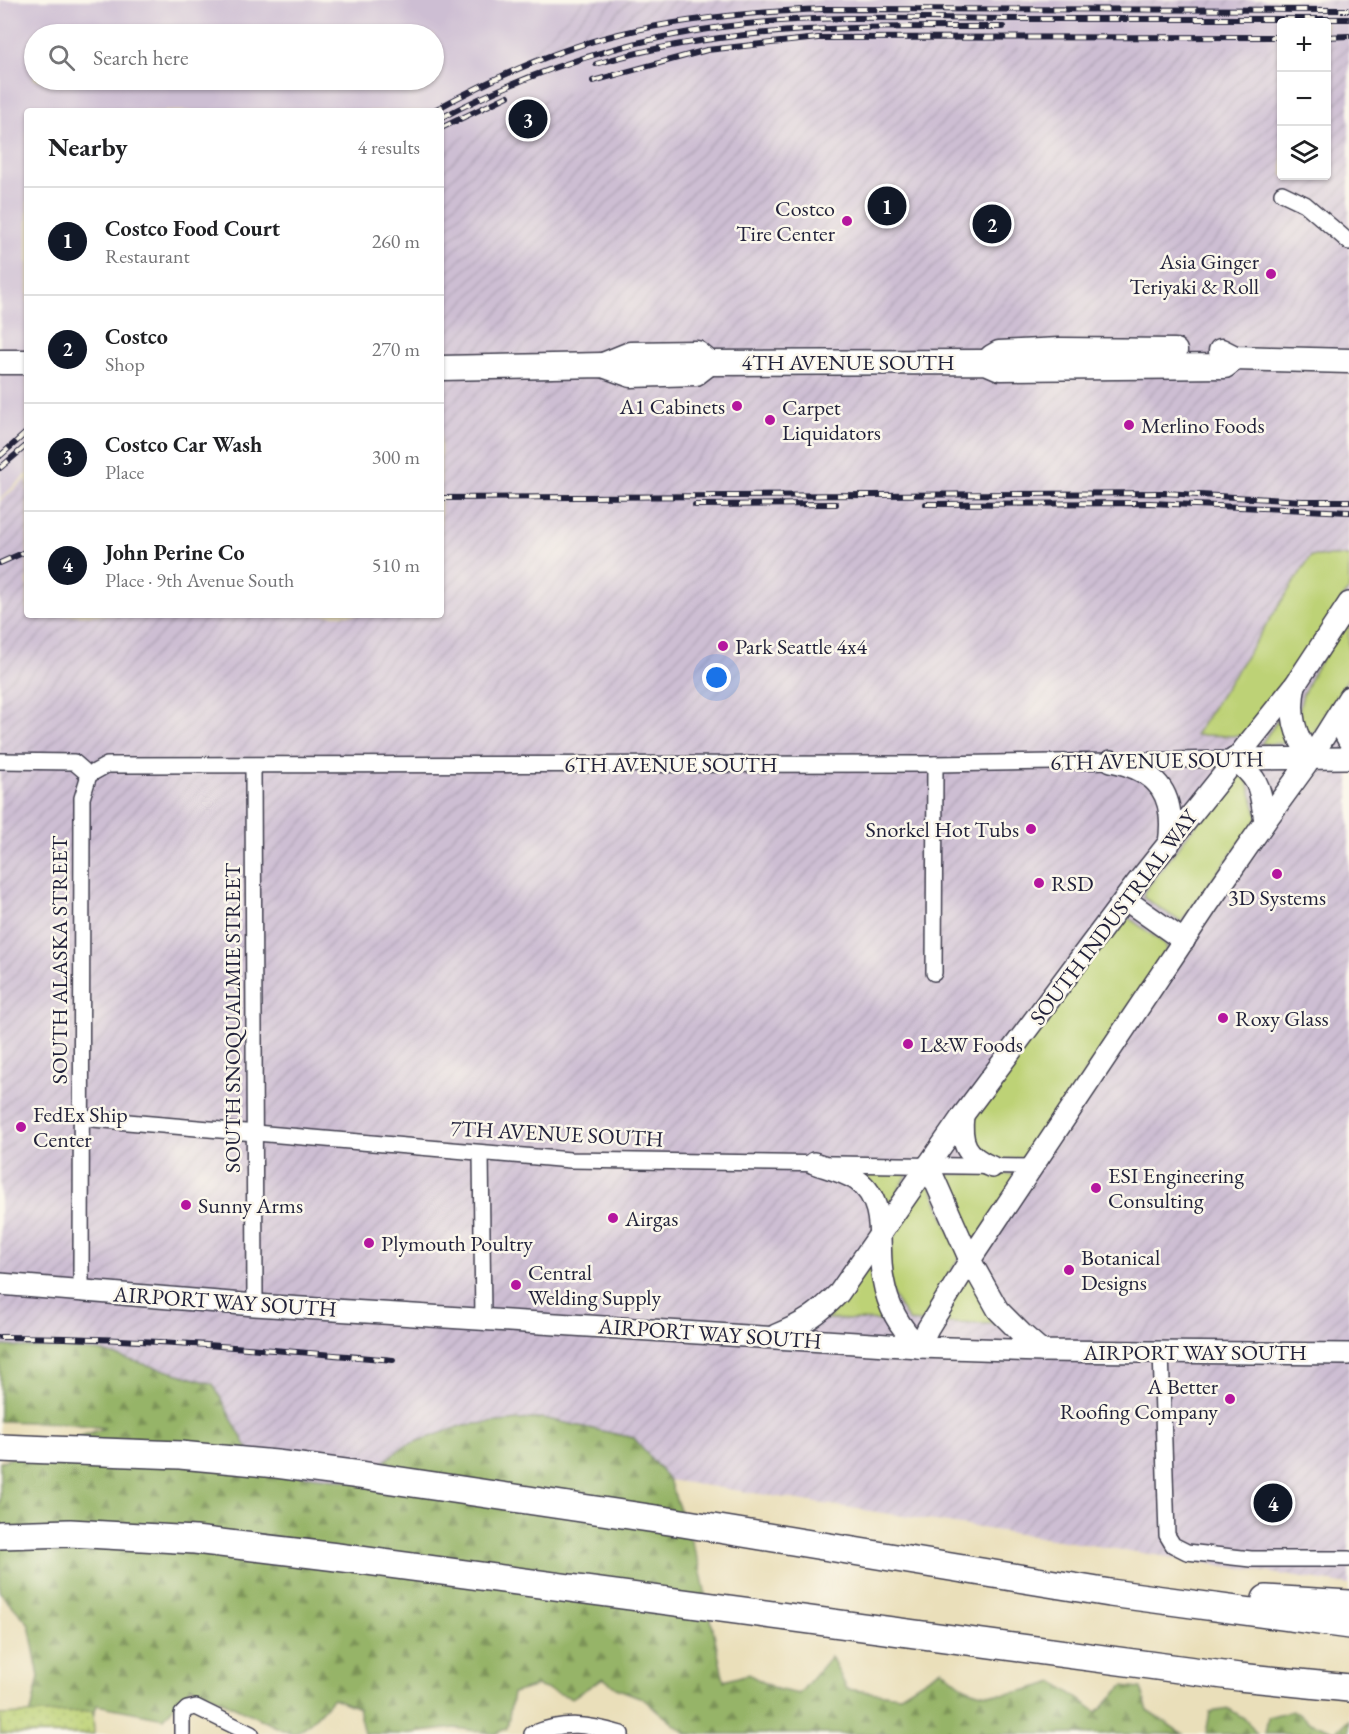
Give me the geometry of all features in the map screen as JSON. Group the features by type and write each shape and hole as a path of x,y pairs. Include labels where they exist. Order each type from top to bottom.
{"highway":[{"path":"0,1448 180,1455 276,1464 676,1522 1110,1593 1349,1625"},
{"path":"0,1534 70,1533 195,1540 1239,1677 1349,1688"},
{"path":"1110,1593 1308,1600 1349,1604"},
{"path":"1239,1677 1306,1698 1349,1704"}],"main road":[{"name":"4TH AVENUE SOUTH","path":"986,362 999,352 1060,350 1219,350 1235,358 1349,361"},
{"path":"1104,368 1111,360 1174,358 1180,351"},
{"name":"4TH AVENUE SOUTH","path":"444,369 603,365 630,354 697,353 709,363 986,362 1000,368 1225,366 1235,358"},
{"path":"0,362 24,362"}],"street":[{"path":"1282,194 1305,204 1349,242"},
{"name":"SOUTH INDUSTRIAL WAY","path":"773,1337 818,1314 839,1293 963,1114 1136,884 1295,685 1349,603"},
{"path":"1295,685 1291,711 1294,725 1299,739 1311,758"},
{"path":"814,1163 857,1180 870,1193 877,1210 882,1278 889,1302 902,1329 919,1347 928,1328 970,1260 1264,821 1311,758 1345,703"},
{"path":"1345,703 1341,726 1349,741"},
{"name":"6TH AVENUE SOUTH","path":"89,775 107,765 935,764 1349,758"},
{"path":"1234,759 1252,774 1257,783 1264,821"},
{"path":"0,761 74,762 89,775"},
{"path":"1111,761 1131,765 1142,771 1161,788 1171,815 1169,844"},
{"path":"934,973 935,764"},
{"name":"SOUTH SNOQUALMIE STREET","path":"253,766 255,1305"},
{"name":"SOUTH ALASKA STREET","path":"81,1290 81,798 89,775"},
{"path":"1126,900 1184,941"},
{"path":"963,1114 961,1132 969,1153 992,1167"},
{"name":"7TH AVENUE SOUTH","path":"81,1118 570,1160 1033,1167"},
{"path":"481,1153 483,1319"},
{"path":"928,1165 970,1260 998,1310 1042,1351"},
{"name":"AIRPORT WAY SOUTH","path":"0,1284 255,1305 919,1347 1042,1351 1349,1354"},
{"path":"1161,1352 1167,1535 1173,1545 1187,1552 1251,1559 1349,1559"},
{"path":"182,1734 182,1714 187,1709 196,1707 251,1734"},
{"path":"532,1734 546,1728 566,1724 579,1729 621,1734"}],"shaded area":[{"path":"0,0 579,0 515,59 595,32 689,11 763,3 1098,0 1150,5 1349,5 1349,45 1331,45 1331,18 1277,18 1277,46 776,48 724,51 541,100 506,114 444,146 444,108 24,108 24,477 0,499"},
{"path":"579,0 1349,0 1349,1585 669,1480 634,1439 359,1482 259,1470 99,1351 0,1346 0,501 24,481 24,618 444,618 444,119"}],"green space":[{"path":"1311,556 1349,556 1349,589 1279,694 1244,736 1195,735"},
{"path":"1349,620 1349,677 1312,735 1302,724 1299,713 1301,700 1324,656"},
{"path":"1285,710 1296,743 1261,744"},
{"path":"1234,775 1246,775 1258,818 1181,922 1144,898 1144,892"},
{"path":"1121,919 1130,919 1165,944 1167,949 1037,1145 1023,1157 1003,1160 988,1155 972,1136 971,1123 990,1086"},
{"path":"859,1172 909,1172 885,1212"},
{"path":"941,1174 1019,1174 973,1245"},
{"path":"928,1180 960,1255 922,1322 909,1321 893,1295 888,1268 893,1239 904,1214"},
{"path":"872,1257 875,1292 885,1321 826,1319 846,1300"},
{"path":"970,1268 1000,1324 937,1323"},
{"path":"0,1346 99,1351 213,1384 259,1470 359,1482 404,1446 464,1425 543,1418 634,1438 669,1480 699,1563 724,1681 748,1674 776,1689 799,1694 831,1656 847,1689 899,1696 942,1669 965,1687 987,1694 1010,1693 1055,1682 1097,1712 1123,1686 1141,1688 1148,1711 1183,1734 686,1734 642,1698 616,1688 603,1678 572,1698 537,1686 513,1693 507,1728 495,1734 456,1728 403,1734 364,1734 358,1708 333,1698 308,1724 291,1734 191,1686 164,1718 97,1705 87,1734 26,1734 39,1677 29,1624 0,1592 0,1462 105,1428 64,1423 0,1421"},
{"path":"1229,1709 1244,1718 1257,1734 1206,1734 1210,1712"},
{"path":"1293,1710 1308,1721 1336,1732 1349,1720 1349,1734 1265,1734 1268,1717"},
{"path":"93,1711 94,1734 0,1734 0,1715"}],"railway":[{"path":"439,108 500,77 571,48 644,28 720,17 824,9 1349,10"},
{"path":"444,116 474,101 543,72 613,49 686,33 758,23 868,18 1349,19"},
{"path":"596,64 696,41 798,30 1003,27"},
{"path":"1331,37 1349,36"},
{"path":"593,81 707,50 818,38 1277,37"},
{"path":"444,127 508,96"},
{"path":"0,456 24,435"},
{"path":"0,468 24,448"},
{"path":"444,498 1164,493 1303,501 1349,501"},
{"path":"926,504 1150,503 1349,512"},
{"path":"695,505 836,504"},
{"path":"0,563 24,552"},
{"path":"0,1337 148,1341 393,1360"}],"place":[{"name":"Costco Car Wash","path":"528,119"},
{"name":"Costco Food Court","path":"887,206"},
{"name":"Costco Tire Center","path":"847,221"},
{"name":"Costco","path":"992,224"},
{"name":"Asia Ginger Teriyaki & Roll","path":"1271,274"},
{"name":"A1 Cabinets","path":"737,406"},
{"name":"Carpet Liquidators","path":"770,420"},
{"name":"Merlino Foods","path":"1129,425"},
{"name":"Park Seattle 4x4","path":"723,646"},
{"name":"Snorkel Hot Tubs","path":"1031,829"},
{"name":"3D Systems","path":"1277,874"},
{"name":"RSD","path":"1039,883"},
{"name":"Roxy Glass","path":"1223,1018"},
{"name":"L&W Foods","path":"908,1044"},
{"name":"FedEx Ship Center","path":"21,1127"},
{"name":"ESI Engineering Consulting","path":"1096,1188"},
{"name":"Sunny Arms","path":"186,1205"},
{"name":"Airgas","path":"613,1218"},
{"name":"Plymouth Poultry","path":"369,1243"},
{"name":"Botanical Designs","path":"1069,1270"},
{"name":"Central Welding Supply","path":"516,1285"},
{"name":"A Better Roofing Company","path":"1230,1399"},
{"name":"John Perine Co","path":"1273,1503"}]}
